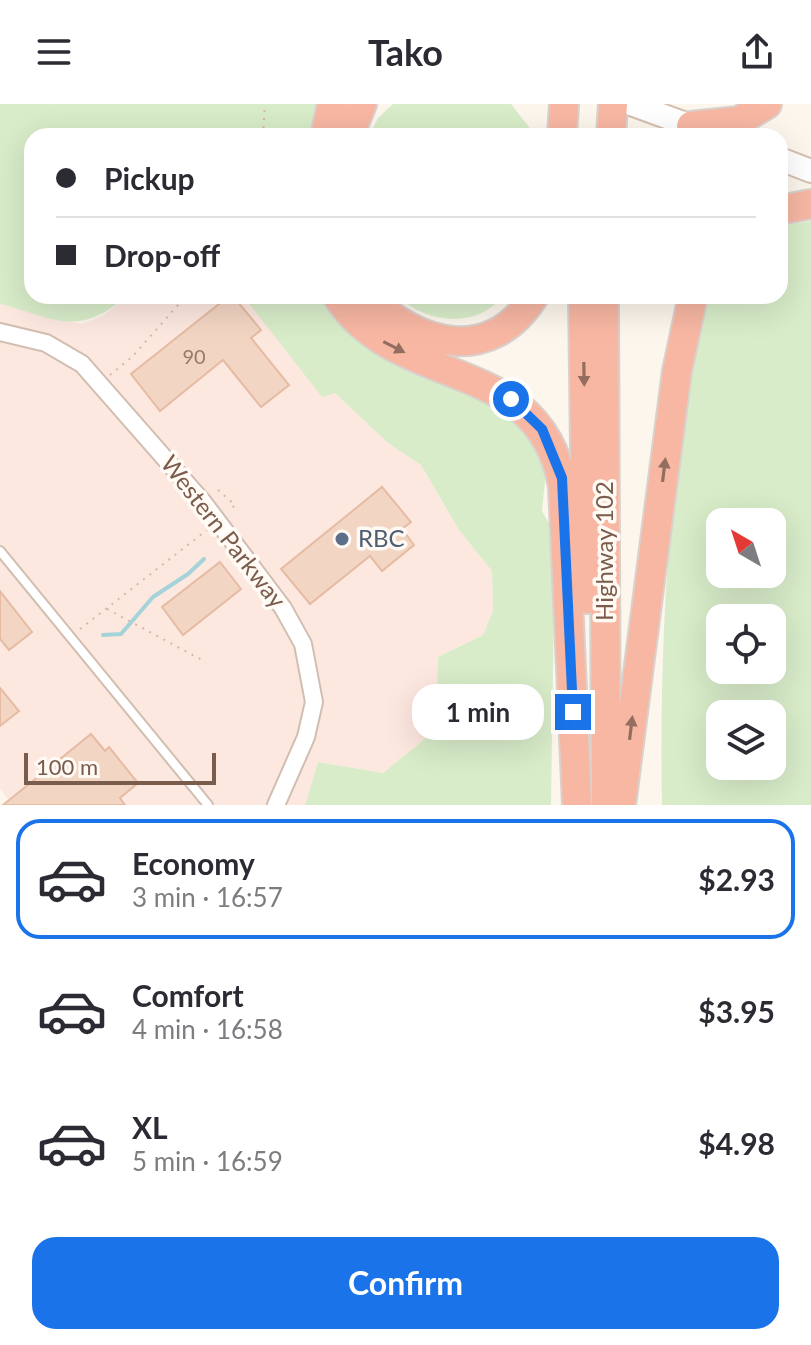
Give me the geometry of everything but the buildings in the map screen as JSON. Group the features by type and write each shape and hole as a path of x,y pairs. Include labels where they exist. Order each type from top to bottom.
{"highway":[{"path":"350,128 362,104"},
{"path":"714,128 739,121 767,104"},
{"path":"336,105 343,128"},
{"path":"328,128 336,105"},
{"path":"788,208 811,204"},
{"path":"343,304 358,322 388,345 511,399 534,418 550,442 563,486 577,805"},
{"path":"378,304 399,322 437,339 477,343 505,327 527,304"},
{"name":"Highway 102","path":"583,304 588,805"},
{"name":"Highway 102","path":"604,304 606,805"},
{"path":"621,805 677,371 691,304"}],"main road":[{"path":"631,104 696,128"},
{"path":"788,162 811,171"}],"street":[{"name":"Western Parkway","path":"0,332 46,343 82,364 250,562 283,608 303,644 314,702 312,716 276,805"}],"lane":[{"path":"0,551 208,805"}],"path":[{"path":"264,128 265,104"},
{"path":"101,383 132,357 179,304"},
{"path":"218,490 235,505 225,514"},
{"path":"69,637 212,524"},
{"path":"106,608 202,660"}],"shaded area":[{"path":"0,304 81,324 103,316 117,304 249,304 276,337 388,443 421,465 459,530 492,571 493,611 483,635 438,657 437,730 383,773 318,762 305,805 12,805 0,788"}],"green space":[{"path":"0,104 319,104 316,128 24,128 24,304 116,304 94,317 66,321 0,304"},
{"path":"393,104 511,104 530,128 373,128 378,118"},
{"path":"811,221 811,805 662,805 665,613 683,422 703,304 788,304 788,225"},
{"path":"249,304 333,304 357,333 403,367 465,390 524,418 547,461 542,511 555,534 551,805 305,805 318,762 383,773 436,730 438,657 483,635 493,611 492,571 459,530 421,465 388,443 335,393 322,397"},
{"path":"495,304 479,314 451,319 436,317 409,305"}],"waterway":[{"path":"103,635 121,634 153,597 188,574 204,559"}],"place":[{"name":"RBC","path":"342,539"}],"route":[{"path":"511,399 528,412 542,429 556,456 562,478 573,712"}]}
